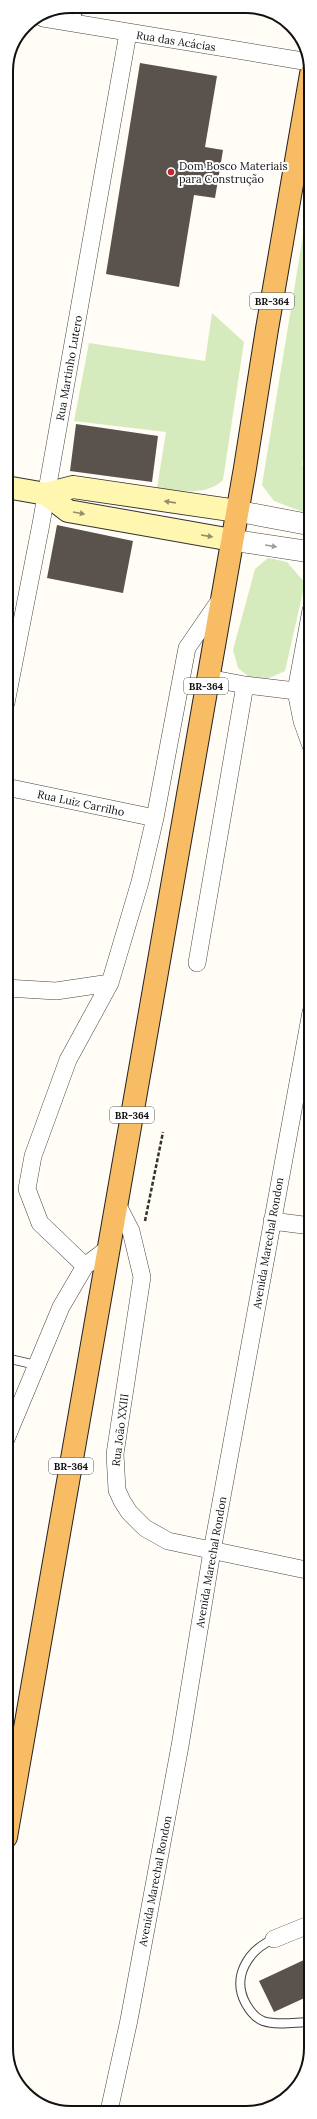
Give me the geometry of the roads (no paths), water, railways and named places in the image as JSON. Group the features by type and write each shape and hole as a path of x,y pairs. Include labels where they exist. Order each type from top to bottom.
{"highway":[{"name":"BR-364","path":"13,1797 110,1247 116,1204 222,598 304,115"}],"main road":[{"path":"13,488 46,494 73,487 237,511"},
{"path":"46,494 68,511 232,540"}],"street":[{"name":"Rua das Acácias","path":"46,19 303,61"},
{"name":"Rua Martinho Lutero","path":"13,666 46,494 128,33"},
{"path":"237,511 304,524"},
{"path":"232,540 304,551"},
{"path":"85,1266 40,1223 27,1189 33,1156 68,1060 110,983 140,882 155,818 187,648 222,598"},
{"path":"304,648 296,691 304,727"},
{"path":"208,678 245,685 296,691"},
{"path":"197,963 245,685"},
{"name":"Rua Luiz Carrilho","path":"13,788 155,818"},
{"path":"13,988 56,991 110,983"},
{"name":"Avenida Marechal Rondon","path":"110,2106 129,2020 179,1754 212,1551 304,1050"},
{"name":"Rua João XXIII","path":"116,1204 131,1231 142,1277 115,1454 116,1490 129,1512 145,1528 156,1535 179,1545 304,1570"},
{"path":"272,1221 304,1225"},
{"path":"13,1422 61,1307 85,1266 110,1247"},
{"path":"274,1939 304,1927"}],"lane":[{"path":"76,23 78,13"},
{"path":"13,1360 36,1365"},
{"path":"274,1939 262,1944 244,1965 239,1982 241,1995 251,2012 263,2020 282,2023 304,2022"}],"place":[{"name":"Dom Bosco Materiais para Construção","path":"171,172"}]}
